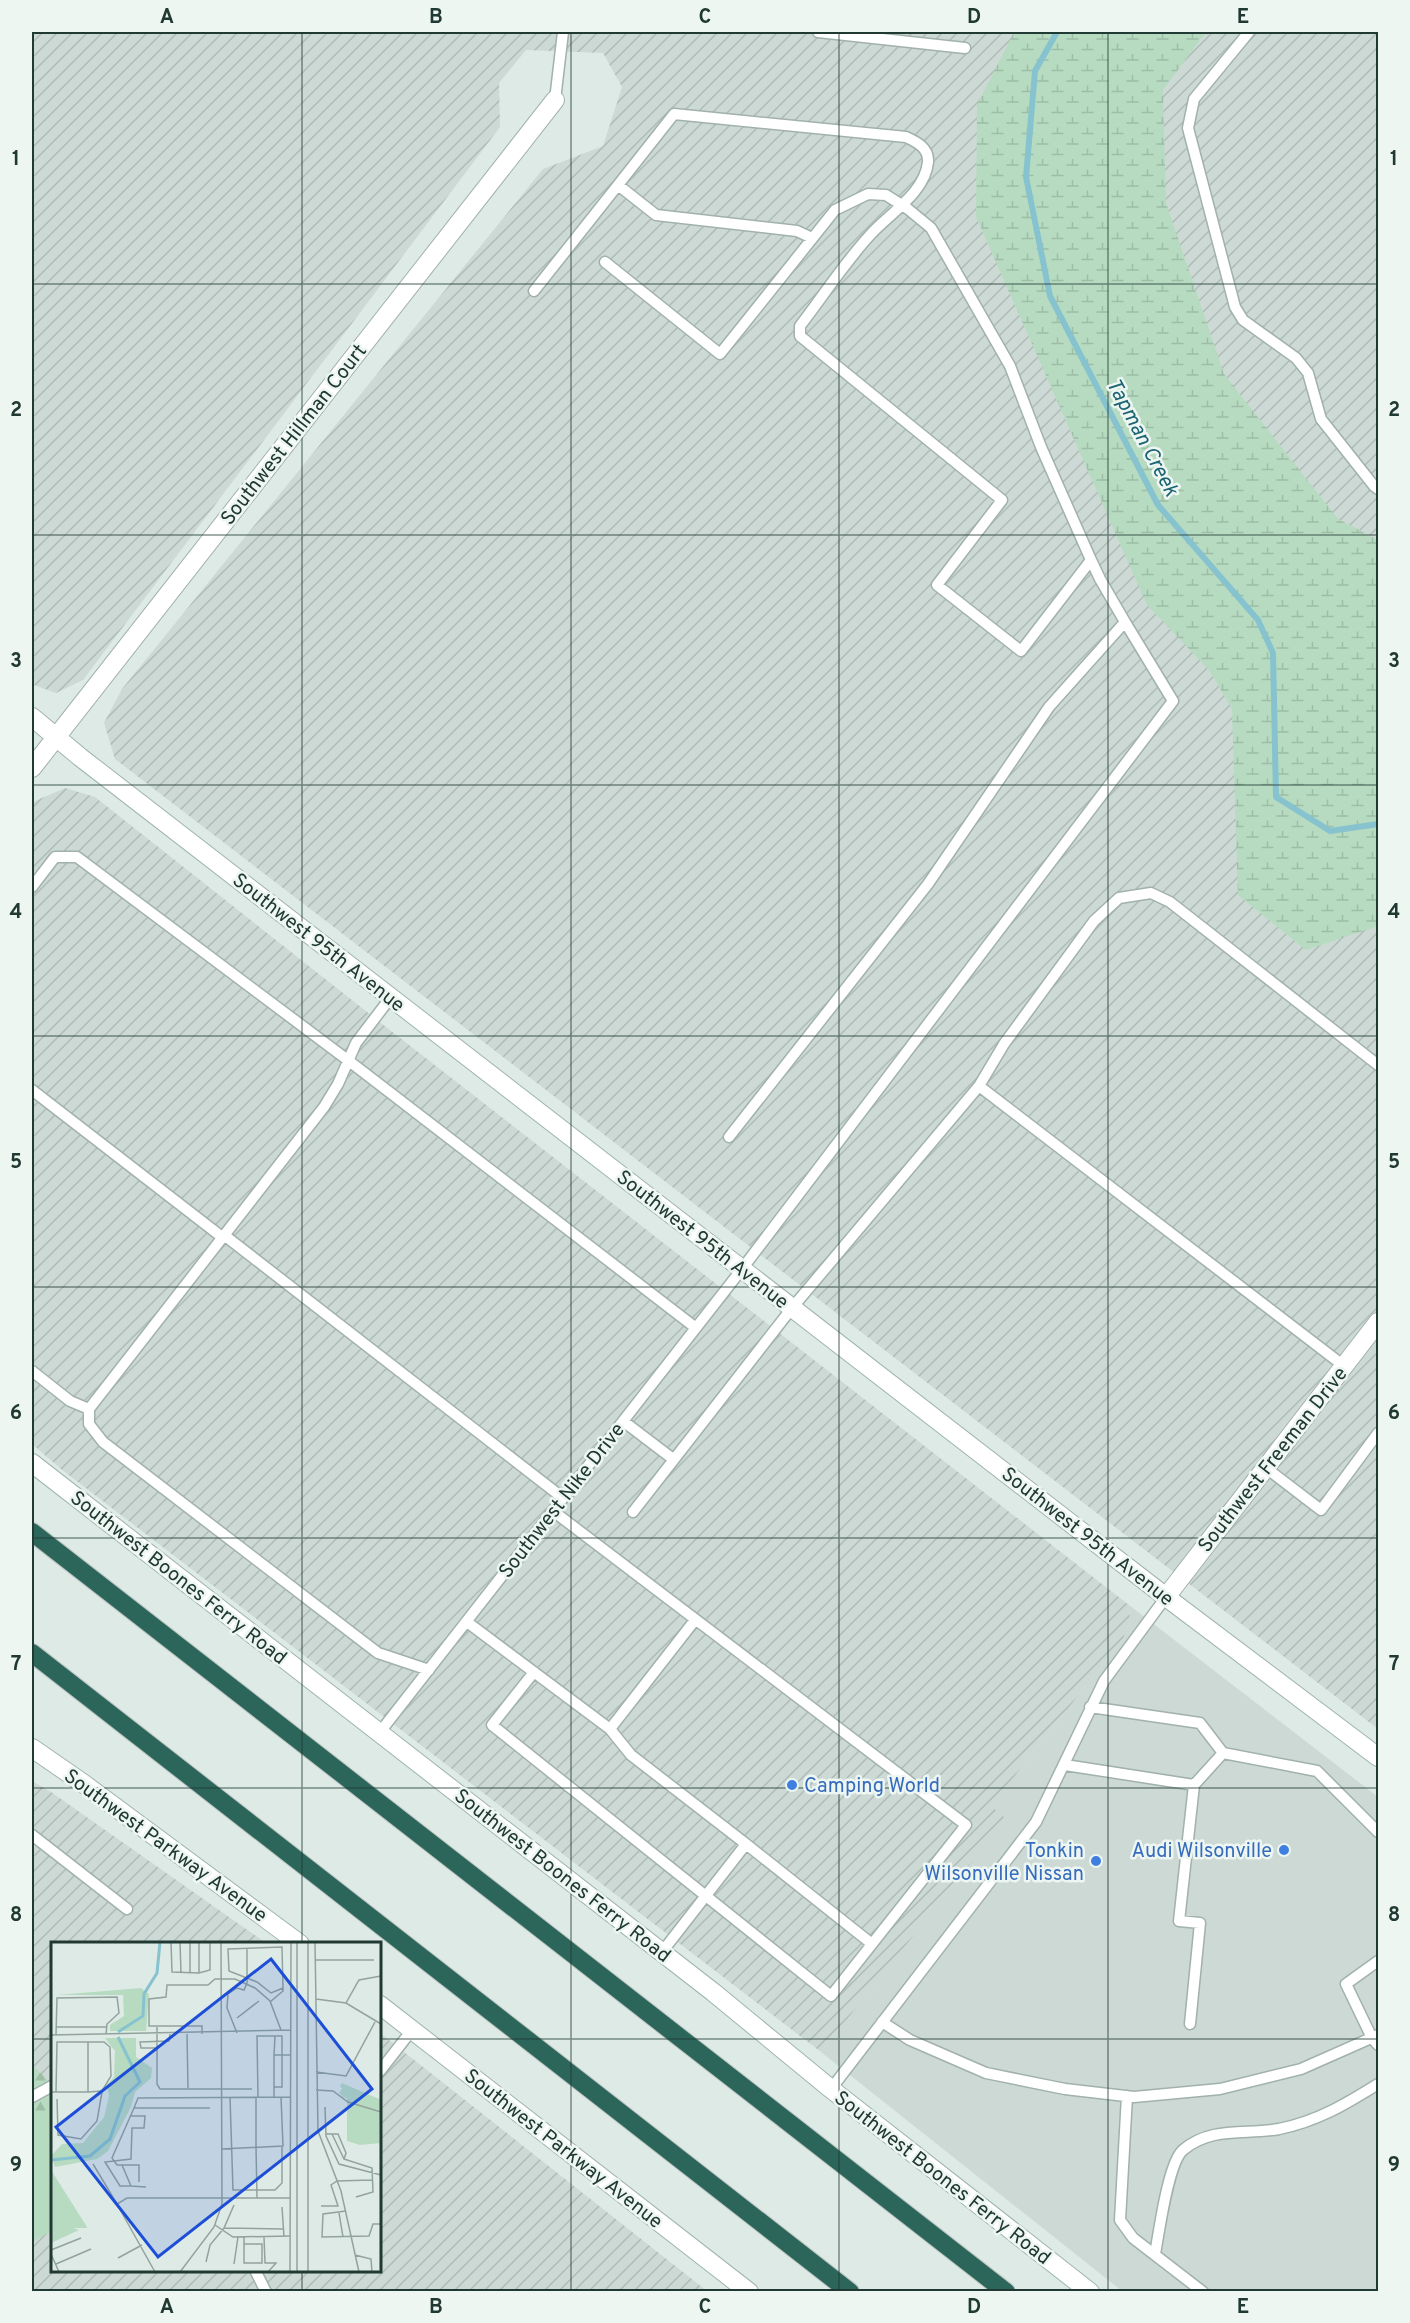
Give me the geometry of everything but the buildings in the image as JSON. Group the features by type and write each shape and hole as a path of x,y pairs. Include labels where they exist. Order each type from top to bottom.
{"highway":[{"path":"32,1532 1006,2292"},
{"path":"32,1653 850,2292"}],"street":[{"name":"Southwest Hillman Court","path":"32,768 555,100"},
{"name":"Southwest 95th Avenue","path":"32,717 1166,1597 1378,1756"},
{"name":"Southwest Freeman Drive","path":"1166,1597 1378,1322"},
{"name":"Southwest Boones Ferry Road","path":"32,1463 662,1952 831,2089 1090,2292"},
{"name":"Southwest Parkway Avenue","path":"32,1748 84,1784 296,1942"},
{"name":"Southwest Parkway Avenue","path":"381,2006 749,2292"}],"lane":[{"path":"555,100 563,32"},
{"path":"818,32 965,48"},
{"path":"1249,32 1194,99 1188,128 1235,307 1242,320 1296,358 1308,373 1321,419 1378,489"},
{"path":"534,291 674,114 906,137 918,142 926,150 928,161 924,176 903,206 871,234 800,326 800,336 1002,500 937,585 1021,651 1091,560"},
{"path":"618,185 656,215 797,231 812,238"},
{"path":"605,262 720,354 835,210 867,194 886,195 903,206 931,228 1010,366 1041,447 1091,560 1125,622 1049,707 928,884 729,1137"},
{"name":"Southwest Nike Drive","path":"380,1732 742,1269 1173,701 1125,622"},
{"path":"32,887 55,857 77,857 349,1061 696,1328"},
{"path":"633,1512 792,1308 979,1086 1004,1044 1094,921 1119,898 1151,893 1170,902 1378,1065"},
{"path":"391,997 356,1043 338,1084 324,1107 89,1409 89,1424 103,1442 378,1653 429,1670"},
{"path":"979,1086 1344,1366"},
{"path":"32,1090 563,1498"},
{"path":"32,1371 70,1401 89,1409"},
{"path":"623,1421 673,1459"},
{"path":"1266,1468 1321,1510 1378,1433"},
{"path":"534,1672 492,1725 831,1996 966,1825 553,1511"},
{"path":"831,2089 1036,1822 1104,1681 1166,1597"},
{"path":"610,1729 695,1620"},
{"path":"466,1622 610,1729 631,1755 872,1944"},
{"path":"1090,1707 1200,1723 1223,1753 1317,1771 1378,1832"},
{"path":"1190,2024 1200,1923 1179,1921 1194,1785 1223,1753"},
{"path":"1065,1765 1194,1785"},
{"path":"32,1835 127,1909"},
{"path":"662,1952 747,1844"},
{"path":"882,2022 910,2040 986,2073 1065,2090 1127,2096 1220,2089 1301,2069 1376,2039 1346,1984 1378,1961"},
{"path":"381,2070 412,2030"},
{"path":"1155,2254 1170,2176 1182,2150 1213,2133 1279,2129 1330,2114 1378,2084"},
{"path":"32,2097 51,2087"},
{"path":"1127,2096 1120,2220 1133,2238 1203,2292"},
{"path":"256,2272 266,2292"}],"shaded area":[{"path":"32,32 1378,32 1378,1729 115,759 104,723 122,689 543,169 603,146 622,87 603,53 526,50 499,83 500,127 83,680 56,693 34,685 32,682"},
{"path":"65,788 95,797 400,1038 1129,1605 1130,1620 1123,1639 991,1806 1006,1819 821,2052 61,1469 32,1444 32,806 35,801"},
{"path":"1129,1605 1378,1797 1378,2291 1122,2291 821,2052 1005,1819 990,1807 1123,1639 1130,1620"},
{"path":"32,1781 265,1942 51,1942 51,2272 381,2272 381,2034 707,2291 32,2291"}],"green space":[{"path":"1014,32 1206,32 1163,90 1166,203 1224,374 1338,519 1378,540 1378,926 1306,950 1238,895 1232,709 1209,670 1147,605 976,217 977,105"},
{"path":"32,2065 51,2083 51,2226 32,2240"},
{"path":"51,2116 51,2232 32,2242 32,2127"}],"waterway":[{"name":"Tapman Creek","path":"1057,32 1035,71 1026,177 1050,296 1158,505 1258,620 1273,653 1276,797 1330,831 1378,824"}],"place":[{"name":"Camping World","path":"792,1785"},
{"name":"Audi Wilsonville","path":"1284,1850"},
{"name":"Tonkin Wilsonville Nissan","path":"1096,1861"}]}
